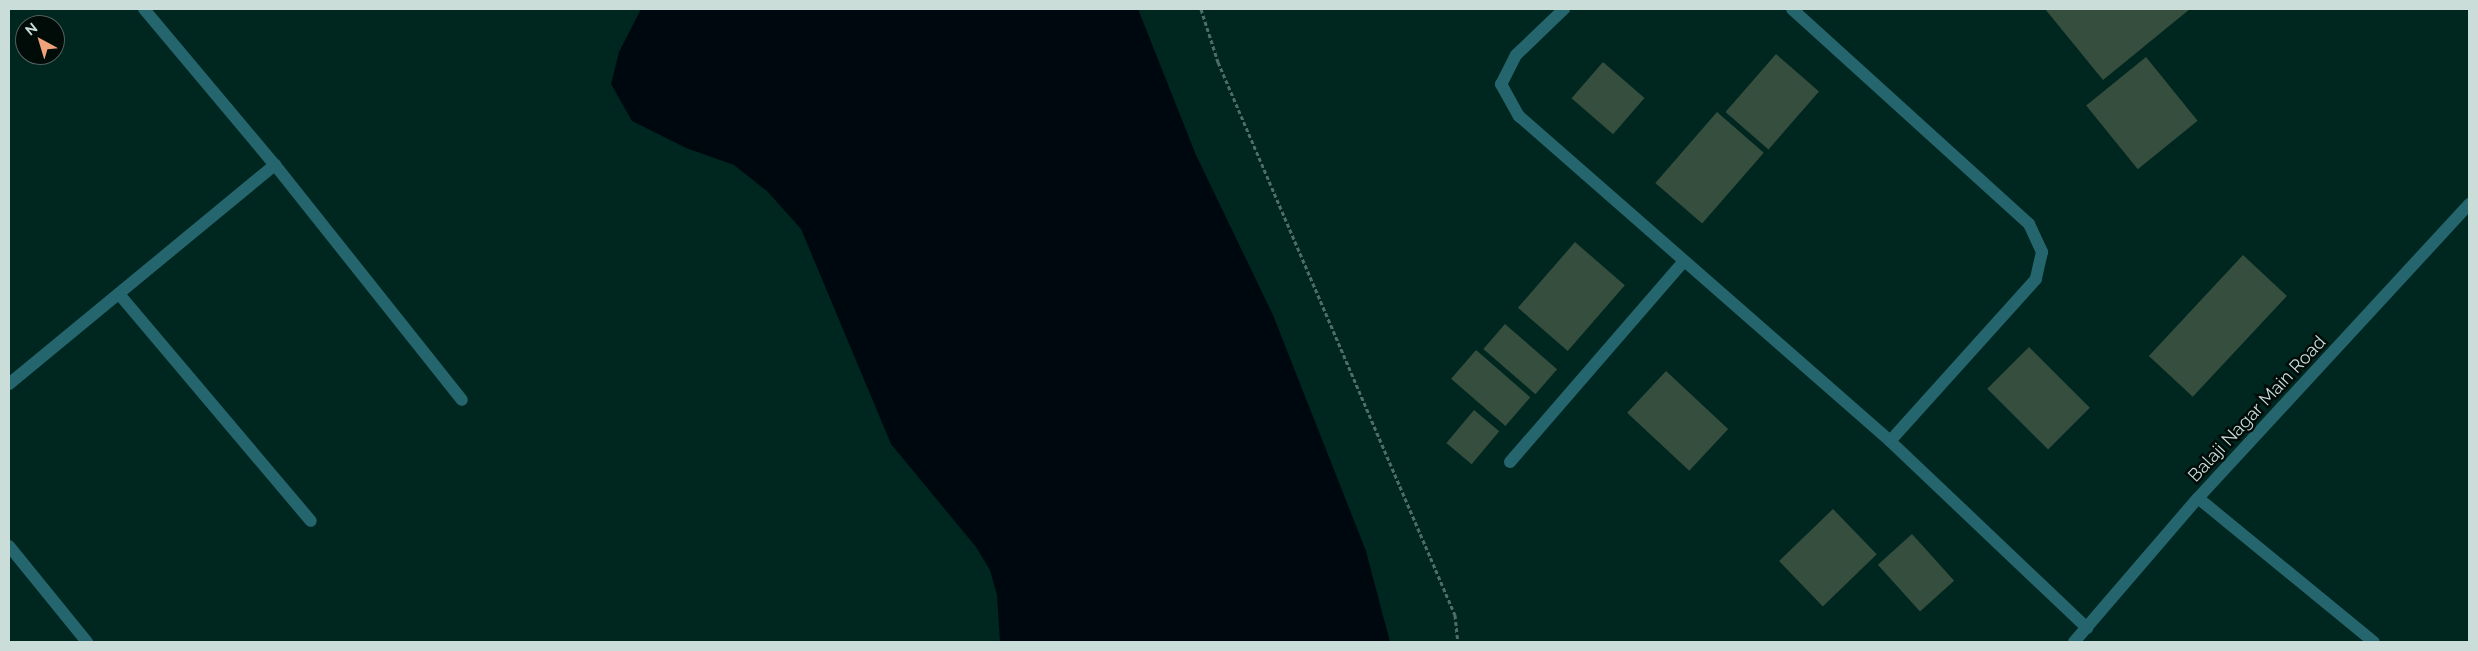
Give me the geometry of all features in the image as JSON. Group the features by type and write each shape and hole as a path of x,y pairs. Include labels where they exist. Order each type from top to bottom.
{"street":[{"path":"144,9 275,165 462,400"},
{"path":"1564,9 1516,56 1501,84 1519,116 1890,441 2086,628"},
{"path":"1792,9 2028,224 2042,252 2036,279 1890,441"},
{"path":"9,384 275,165"},
{"name":"Balaji Nagar Main Road","path":"2074,642 2198,498 2469,204"},
{"path":"1510,462 1684,261"},
{"path":"119,294 311,521"},
{"path":"2198,498 2374,642"},
{"path":"9,546 87,642"}],"path":[{"path":"1201,9 1218,62 1455,615 1458,642"}],"shaded area":[{"path":"641,9 1138,9 1196,155 1273,315 1366,551 1390,642 1000,642 997,595 990,570 976,547 891,444 801,229 767,191 734,165 686,148 632,121 611,84 619,52"}],"building":[{"path":"2045,9 2190,9 2103,80"},
{"path":"1776,54 1819,91 1769,150 1725,112"},
{"path":"2146,57 2198,121 2138,169 2086,105"},
{"path":"1603,62 1645,98 1613,134 1572,98"},
{"path":"1717,112 1764,153 1702,224 1655,183"},
{"path":"1575,242 1625,285 1568,351 1518,308"},
{"path":"2243,255 2287,296 2193,397 2149,356"},
{"path":"1505,324 1557,369 1535,394 1483,349"},
{"path":"2029,347 2090,408 2048,450 1987,389"},
{"path":"1476,350 1530,397 1505,426 1451,379"},
{"path":"1666,371 1728,429 1689,471 1627,413"},
{"path":"1474,410 1499,431 1472,464 1446,443"},
{"path":"1833,509 1877,554 1823,606 1779,561"},
{"path":"1912,534 1954,581 1920,612 1878,565"}]}
